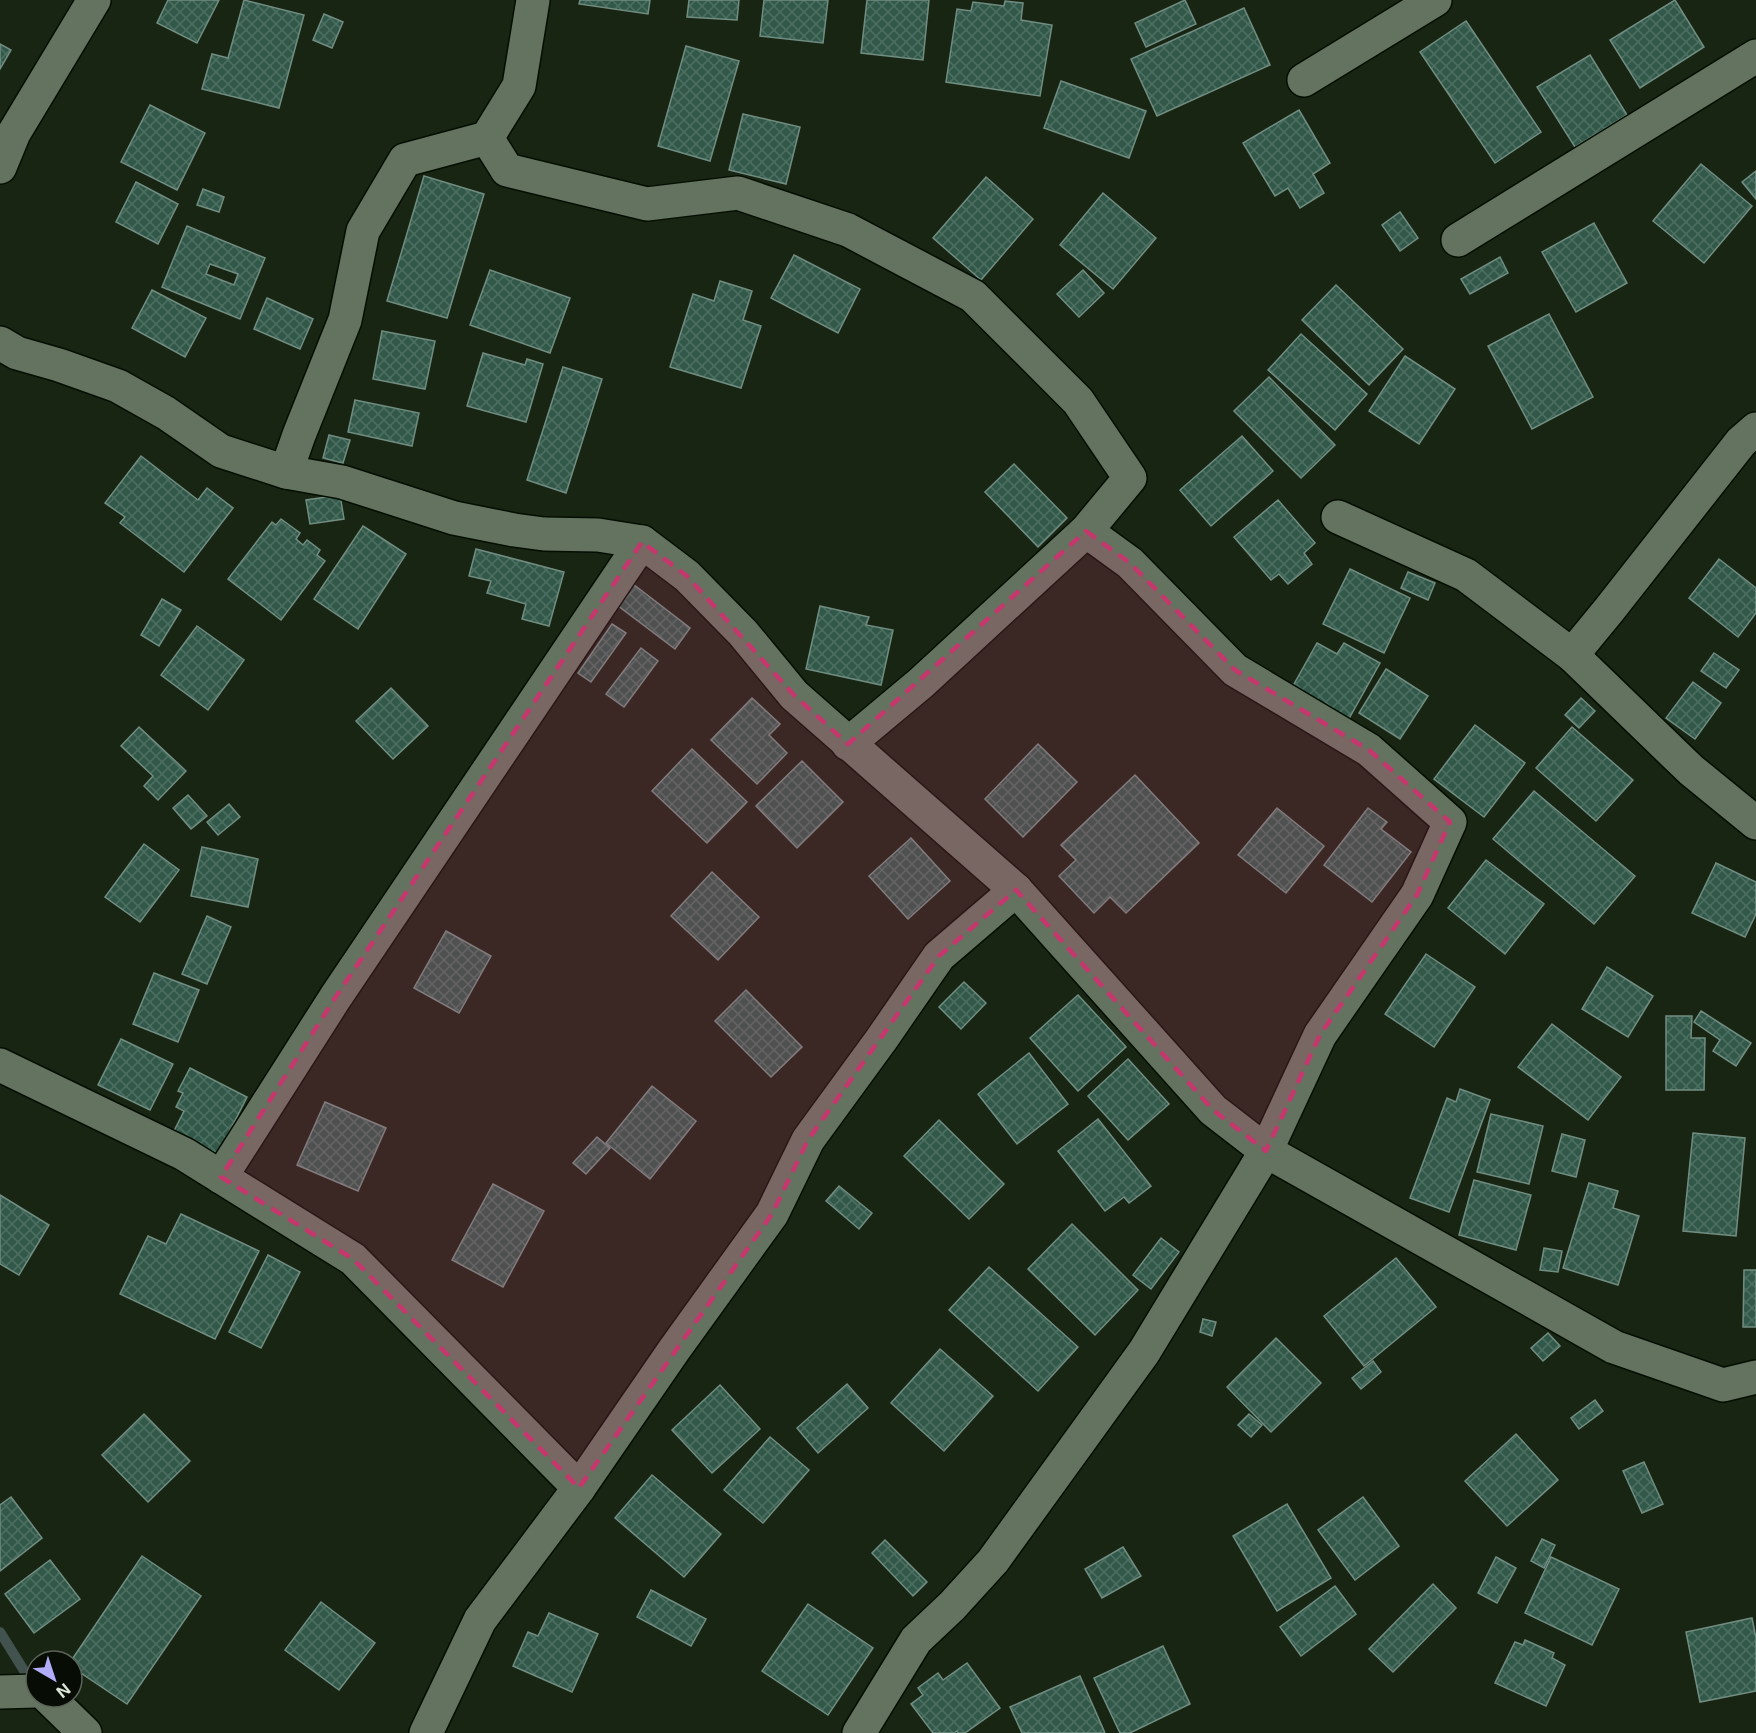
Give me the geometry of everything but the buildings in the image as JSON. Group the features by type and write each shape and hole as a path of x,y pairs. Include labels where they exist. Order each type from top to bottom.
{"street":[{"path":"0,167 14,133 94,0"},
{"path":"286,472 345,320 363,231 405,160 487,138 519,86 533,0"},
{"path":"1304,80 1435,0"},
{"path":"1458,240 1756,56"},
{"path":"487,138 507,170 647,204 738,193 848,230 973,296 1078,400 1130,478 1086,531 921,683 848,744"},
{"path":"0,343 17,353 59,364 118,386 166,413 221,451 286,472 342,482 454,518 514,530 544,534 598,535 642,542 687,576 743,633 794,695 1016,890 1213,1110 1266,1151 1614,1347 1723,1384 1756,1377"},
{"path":"1572,655 1741,442 1756,429"},
{"path":"1338,517 1466,575 1572,655 1691,770 1756,823"},
{"path":"859,1733 915,1640 952,1606 993,1561 1144,1352 1266,1151 1320,1035 1417,895 1450,822 1369,750 1235,670 1130,563 1086,531"},
{"path":"221,1177 335,998 642,542"},
{"path":"426,1733 480,1620 579,1488 700,1312 772,1215 808,1140 939,956 1016,890"},
{"path":"0,1065 183,1154 353,1259 579,1488"},
{"path":"0,1692 24,1691"},
{"path":"60,1709 85,1733"}],"highlighted area":[{"path":"1086,531 1130,563 1235,670 1369,750 1450,822 1417,895 1320,1035 1266,1151 1213,1110 1016,890 939,956 808,1140 772,1214 579,1488 353,1259 221,1177 335,998 642,542 687,576 794,695 848,744"}],"waterway":[{"path":"0,1632 24,1671"}]}
